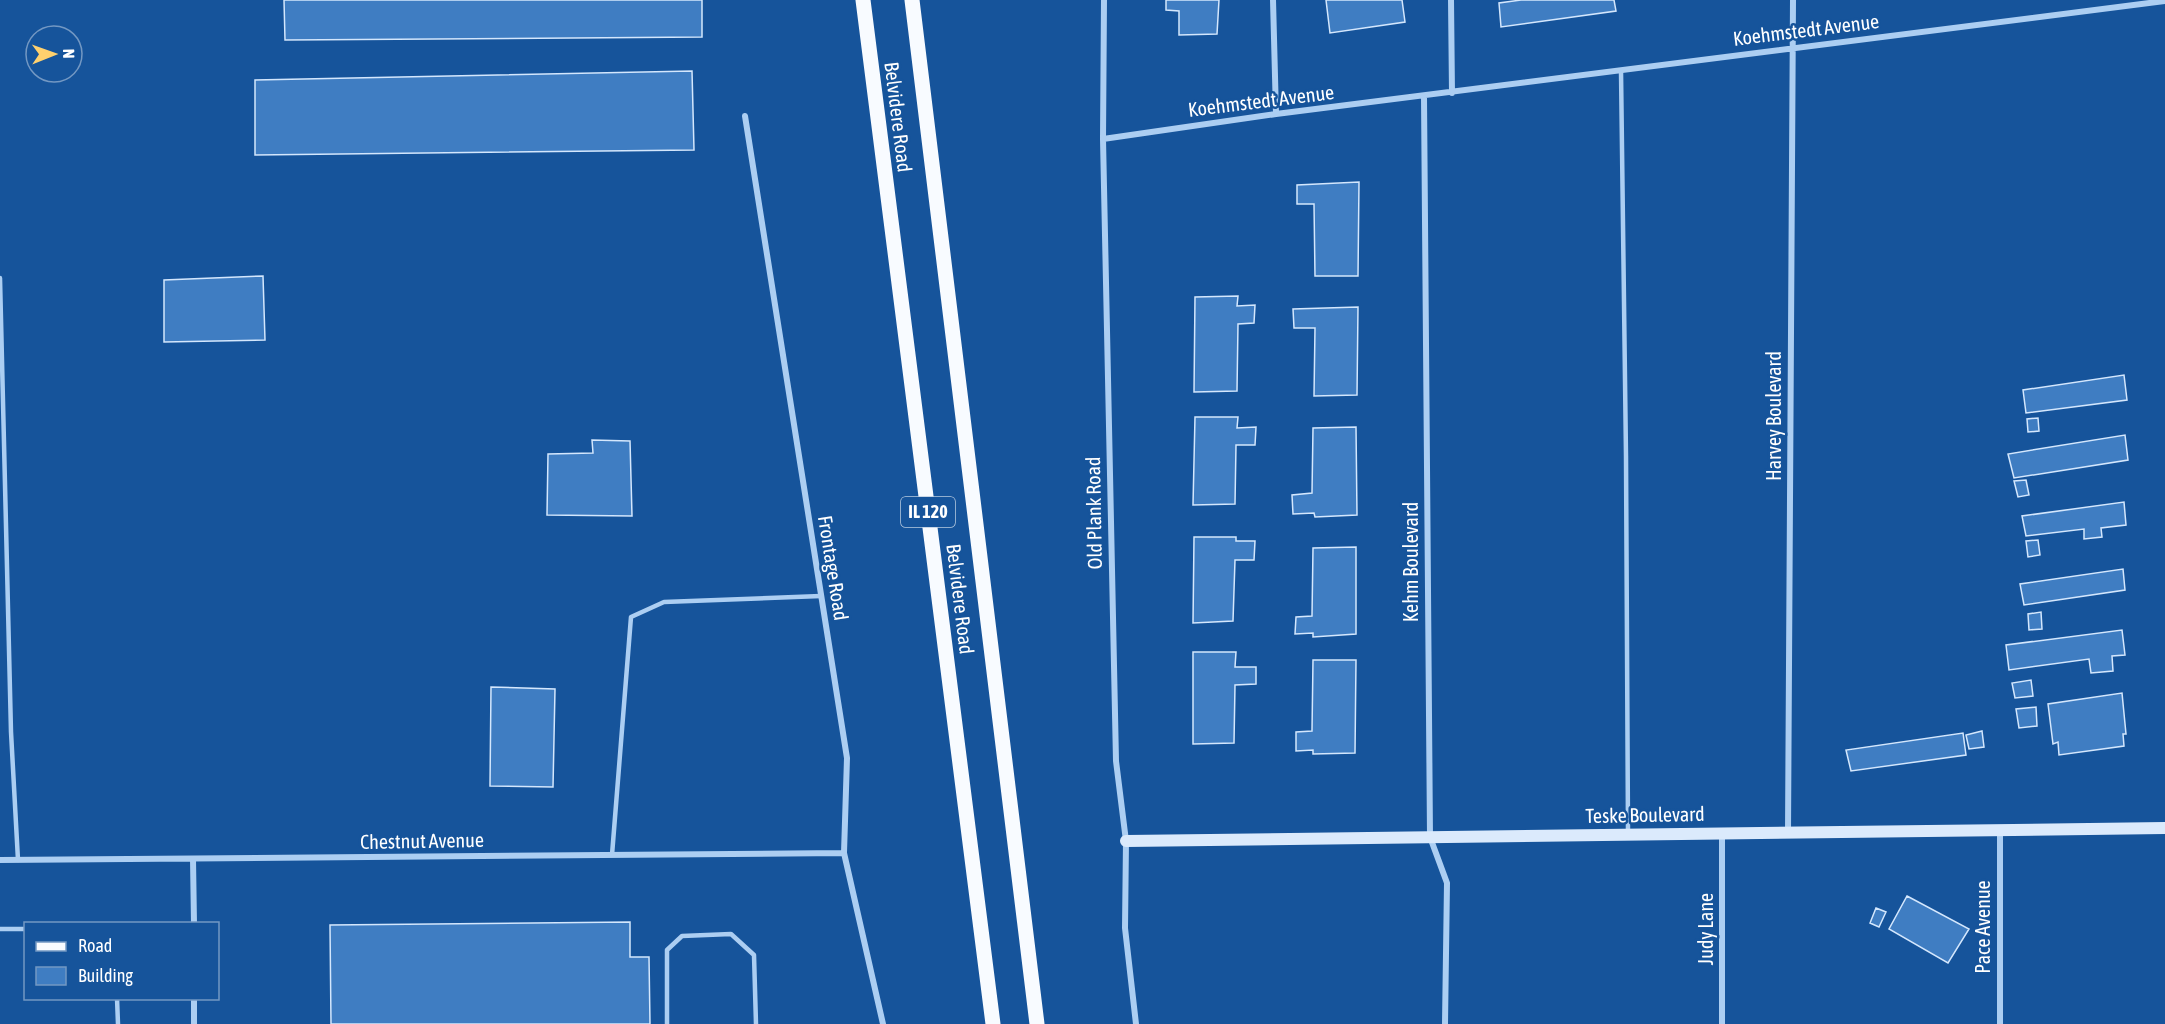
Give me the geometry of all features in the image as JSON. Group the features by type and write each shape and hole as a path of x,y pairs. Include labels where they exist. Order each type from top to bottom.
{"main road":[{"name":"Belvidere Road","path":"862,0 993,1024"},
{"name":"Belvidere Road","path":"912,0 1036,1024"}],"street":[{"name":"Old Plank Road","path":"1104,0 1103,139 1116,761 1126,841 1125,928 1136,1024"},
{"path":"1273,0 1276,114"},
{"path":"1451,0 1452,93"},
{"name":"Harvey Boulevard","path":"1788,832 1793,0"},
{"name":"Koehmstedt Avenue","path":"1103,139 1276,114 2165,1"},
{"name":"Kehm Boulevard","path":"1424,97 1430,837 1447,883 1445,1024"},
{"name":"Frontage Road","path":"745,116 847,758 844,854 883,1024"},
{"name":"Teske Boulevard","path":"1126,841 2165,828"},
{"name":"Pace Avenue","path":"2000,830 2000,1024"},
{"name":"Judy Lane","path":"1722,833 1722,1024"},
{"name":"Chestnut Avenue","path":"0,860 844,854"},
{"path":"193,859 194,922"},
{"path":"194,1000 194,1024"}],"lane":[{"path":"1621,71 1628,834"},
{"path":"0,278 11,732 18,860"},
{"path":"612,855 631,616 664,602 821,596"},
{"path":"0,929 24,929"},
{"path":"667,1024 667,950 682,936 731,934 754,955 756,1024"},
{"path":"117,1000 118,1024"}],"building":[{"path":"284,0 702,0 702,37 285,40"},
{"path":"1166,0 1219,0 1217,34 1179,35 1179,11 1166,10"},
{"path":"1326,0 1402,0 1405,22 1330,33"},
{"path":"1521,0 1614,0 1616,11 1501,27 1499,3"},
{"path":"692,71 694,150 255,155 255,80"},
{"path":"1359,182 1358,276 1315,276 1314,204 1297,204 1297,185"},
{"path":"263,276 265,340 164,342 164,280"},
{"path":"1238,296 1237,306 1255,305 1254,323 1238,324 1237,391 1194,392 1195,297"},
{"path":"1358,307 1357,395 1314,396 1315,328 1294,328 1293,309"},
{"path":"2124,375 2127,400 2026,413 2023,390"},
{"path":"1195,417 1238,417 1237,428 1256,427 1255,445 1236,445 1235,504 1193,505"},
{"path":"2038,418 2039,431 2028,432 2027,419"},
{"path":"1356,427 1357,515 1315,517 1314,513 1293,514 1292,495 1312,493 1313,428"},
{"path":"2125,435 2128,460 2014,478 2008,454"},
{"path":"592,440 630,441 632,516 547,515 548,454 593,453"},
{"path":"2026,480 2029,495 2018,497 2014,481"},
{"path":"2124,502 2126,525 2101,528 2102,537 2084,539 2084,529 2026,536 2022,516"},
{"path":"1194,537 1236,537 1236,541 1255,541 1254,560 1235,560 1233,621 1193,623"},
{"path":"2038,540 2040,555 2028,557 2026,541"},
{"path":"1356,547 1356,634 1313,637 1313,633 1295,634 1296,617 1312,616 1313,548"},
{"path":"2123,569 2125,590 2024,605 2020,584"},
{"path":"2041,612 2042,629 2029,630 2028,614"},
{"path":"2122,630 2125,655 2112,656 2113,671 2091,673 2089,659 2009,670 2006,645"},
{"path":"1193,652 1236,652 1235,667 1256,667 1256,684 1235,685 1234,743 1193,744"},
{"path":"1313,660 1356,660 1355,753 1313,754 1313,750 1296,751 1296,732 1312,731"},
{"path":"2031,680 2033,696 2015,698 2012,683"},
{"path":"491,687 555,689 553,787 490,786"},
{"path":"2122,693 2126,734 2123,734 2124,746 2059,755 2058,742 2053,744 2048,704"},
{"path":"2036,707 2037,726 2019,728 2016,709"},
{"path":"1982,731 1984,747 1969,749 1966,735"},
{"path":"1963,733 1966,755 1851,771 1846,750"},
{"path":"1907,896 1969,929 1948,963 1889,929"},
{"path":"1876,908 1886,912 1879,927 1870,923"},
{"path":"630,922 630,957 649,957 650,1024 331,1024 330,925"}]}
